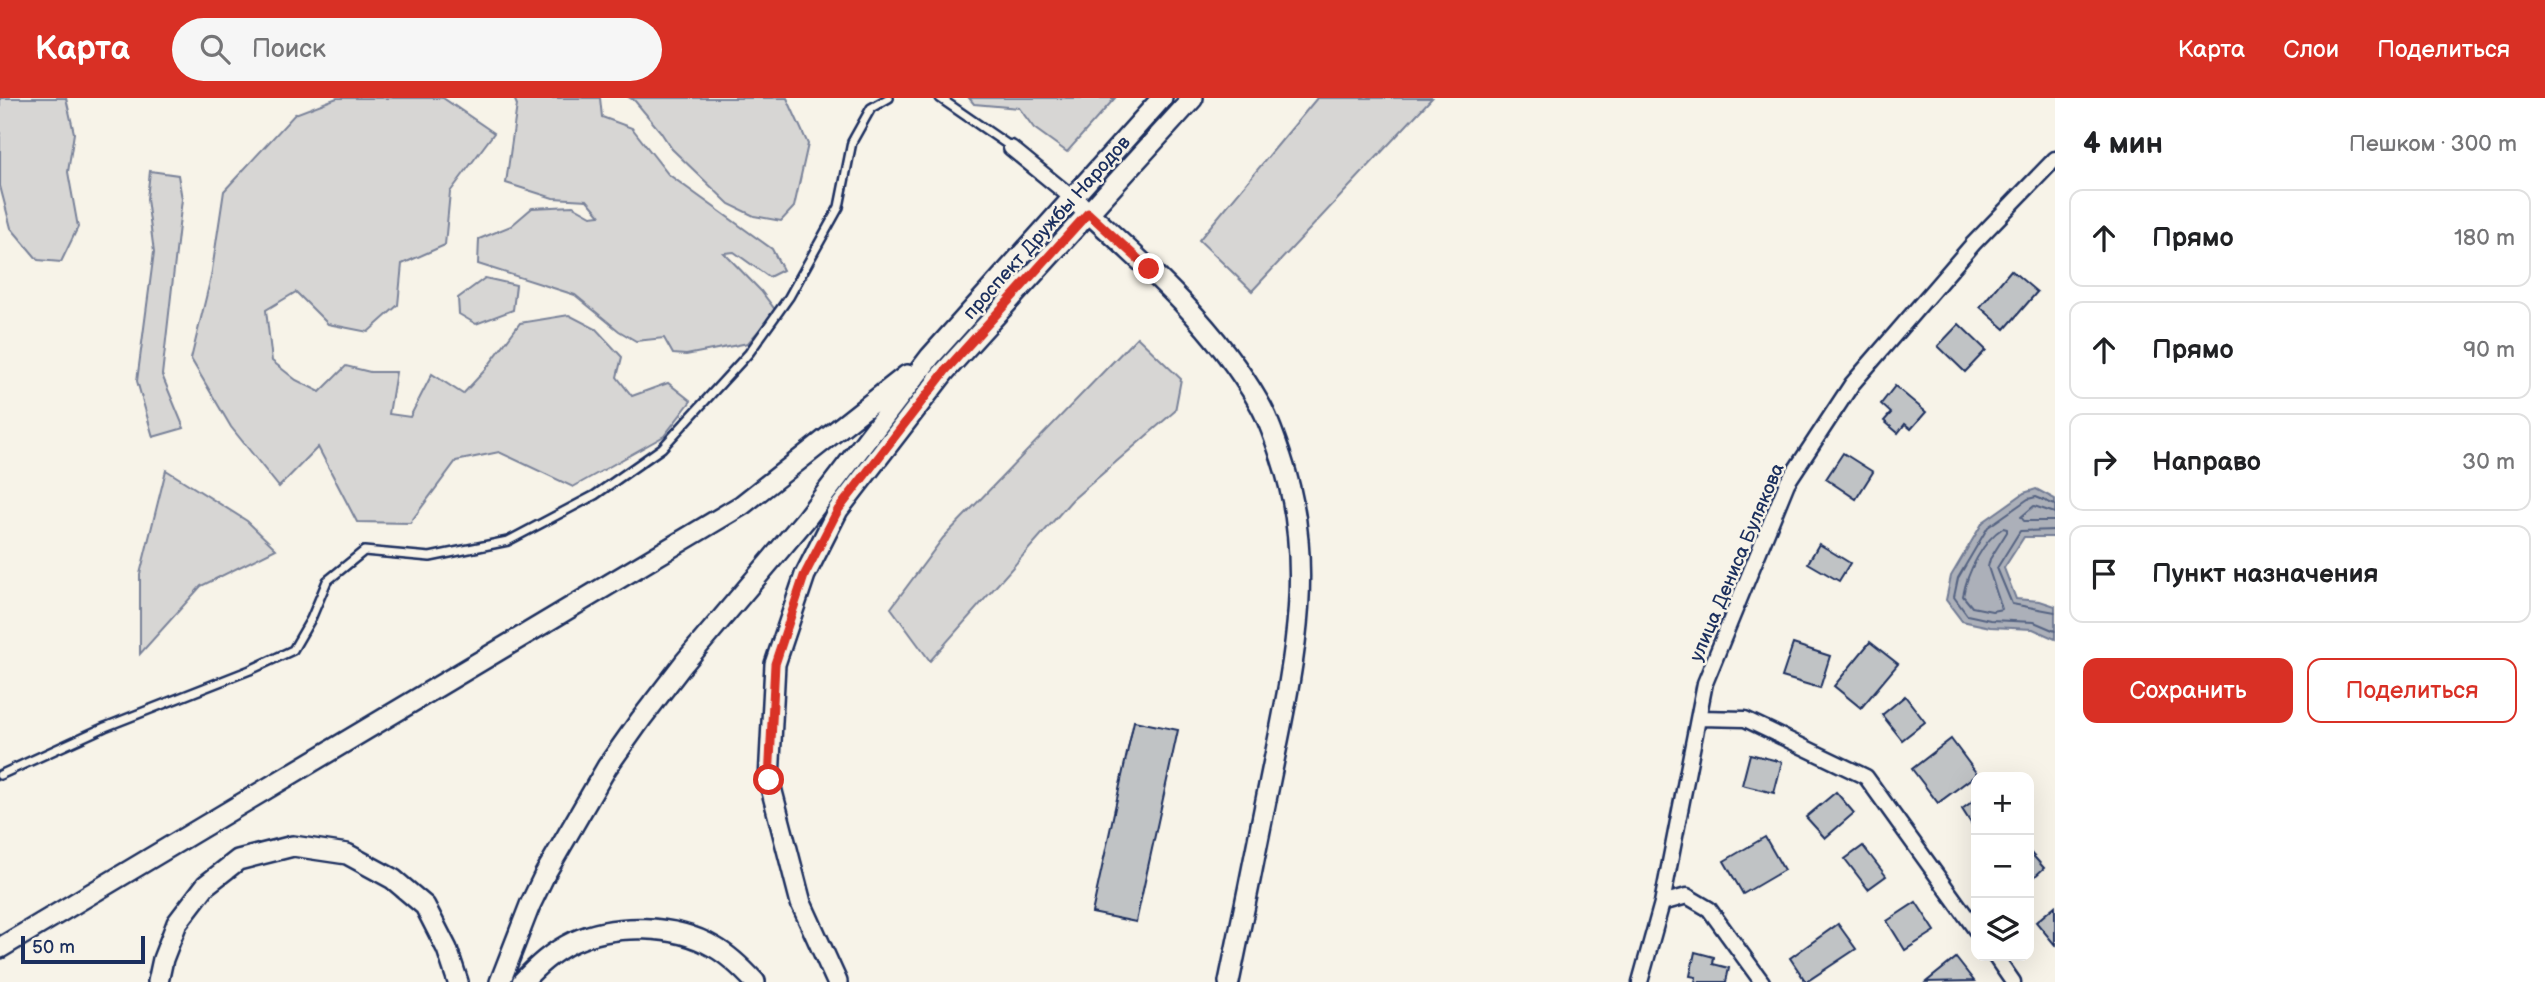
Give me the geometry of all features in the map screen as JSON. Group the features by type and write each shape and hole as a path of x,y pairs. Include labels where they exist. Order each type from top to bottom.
{"main road":[{"name":"проспект Дружбы Народов","path":"930,357 1161,98"},
{"name":"проспект Дружбы Народов","path":"805,520 946,370 1192,98"},
{"path":"1071,197 1132,252 1214,339 1260,405 1288,477 1301,556 1301,599 1291,678 1229,982"},
{"path":"500,982 545,874 607,767 684,663 805,520 930,357"},
{"path":"0,948 742,505 930,357"},
{"path":"837,982 801,903 769,780 775,664 804,576 838,510 946,370"},
{"path":"158,982 163,959 177,923 206,885 238,860 293,846 347,854 393,879 425,906 447,949 458,982"},
{"path":"522,982 542,961 573,942 600,933 630,929 675,933 713,946 734,960 755,982"}],"street":[{"path":"1011,148 1071,197"},
{"name":"улица Дениса Булякова","path":"1640,982 1662,903 1705,683 1787,483 1852,384 1973,244 2055,159"},
{"path":"1700,718 1745,719 1866,777 1971,923"},
{"path":"1662,903 1687,897 1709,909 1762,982"},
{"path":"1998,961 2014,982"}],"lane":[{"path":"0,775 105,727 250,670 293,650 311,619 327,581 364,551 430,557 508,541 595,495 662,448 749,353 789,297 839,207 852,142 871,108 889,98"},
{"path":"940,98 1011,148"}],"shaded area":[{"path":"0,98 66,98 74,133 68,172 78,227 61,262 38,260 11,228 0,186"},
{"path":"337,98 443,98 494,133 450,192 445,245 402,264 398,305 368,332 328,324 296,292 266,310 272,361 296,380 320,392 346,366 370,372 396,372 389,414 410,417 432,374 463,394 485,370 520,323 569,315 596,329 622,357 617,377 632,396 668,383 691,401 664,436 573,487 499,452 456,461 410,523 357,522 318,447 279,487 231,427 191,359 211,277 224,191 295,114"},
{"path":"514,98 600,98 602,117 632,128 668,174 772,249 783,270 769,277 734,252 724,253 761,291 776,311 748,343 686,355 673,354 664,338 636,341 619,331 575,295 478,264 479,239 511,226 532,208 573,206 591,216 600,215 587,200 553,198 506,183 517,105"},
{"path":"630,98 787,98 808,144 794,207 781,221 754,216 729,204 672,149 660,131"},
{"path":"969,98 1115,98 1067,152 1034,128 1019,108 974,104"},
{"path":"1317,98 1432,98 1252,291 1199,240"},
{"path":"150,171 178,175 182,199 162,375 184,428 153,437 137,381 154,252 147,199"},
{"path":"485,278 516,285 513,310 476,324 459,314 458,298"},
{"path":"1137,337 1181,379 1175,411 1072,500 930,661 891,608 943,538"},
{"path":"166,470 247,521 276,549 201,586 140,654 140,574"}],"water":[{"path":"2036,489 2055,499 2055,537 2024,537 2004,568 2016,599 2040,601 2055,606 2055,639 2033,629 1990,627 1962,621 1946,600 1951,576 1983,522 2024,493"}],"building":[{"path":"2011,270 2037,292 2005,329 1980,307"},
{"path":"1959,324 1986,350 1965,372 1938,346"},
{"path":"1895,386 1926,412 1911,429 1905,424 1898,433 1884,421 1891,413 1881,404"},
{"path":"1843,453 1873,472 1856,499 1826,479"},
{"path":"1819,544 1850,563 1839,581 1808,563"},
{"path":"1870,642 1898,664 1861,708 1834,686"},
{"path":"1793,644 1830,656 1820,688 1782,677"},
{"path":"1905,696 1925,722 1902,740 1882,715"},
{"path":"1134,721 1178,730 1136,922 1092,913"},
{"path":"1951,739 1976,772 1971,772 1971,778 1938,803 1912,769"},
{"path":"1750,754 1782,762 1774,793 1742,785"},
{"path":"1836,792 1854,813 1825,838 1806,817"},
{"path":"1971,803 1971,823 1962,809"},
{"path":"1765,837 1784,870 1743,894 1724,861"},
{"path":"1863,846 1886,876 1868,889 1845,859"},
{"path":"2034,857 2044,868 2034,877"},
{"path":"1916,902 1935,931 1905,950 1887,921"},
{"path":"2055,906 2055,945 2036,922"},
{"path":"1838,924 1856,949 1806,982 1790,958"},
{"path":"1695,952 1714,957 1713,964 1729,968 1726,982 1695,982 1696,977 1690,976"},
{"path":"1956,958 1974,981 1926,982"}],"route":[{"path":"769,780 775,664 804,576 838,510 946,370 1088,213 1149,269"}]}
